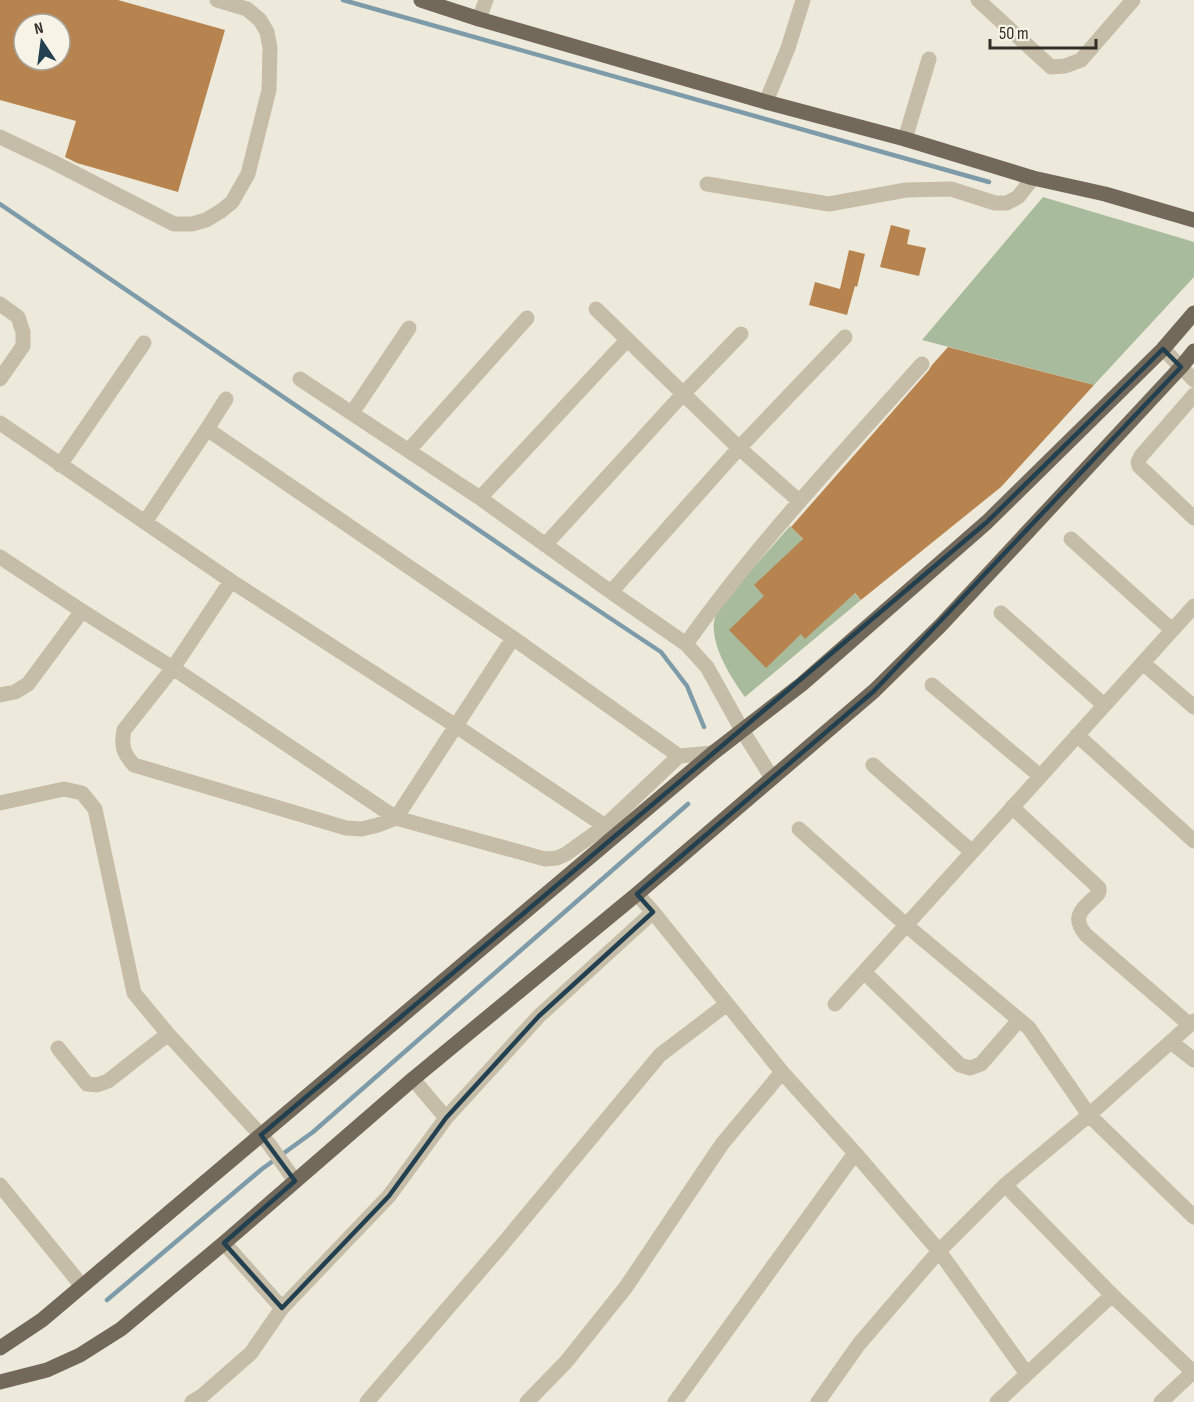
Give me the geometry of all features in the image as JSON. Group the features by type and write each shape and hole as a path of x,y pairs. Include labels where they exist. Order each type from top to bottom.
{"main road":[{"path":"421,0 479,19 766,102 905,139 1033,178 1105,194 1194,220"},
{"path":"0,1348 42,1320 265,1140 713,753 802,684 987,522 1163,349 1194,313"},
{"path":"0,1382 47,1370 80,1355 121,1329 224,1243 292,1176 637,894 874,691 941,625 1181,368 1194,351"}],"street":[{"path":"0,137 174,224 192,224 206,220 232,202 248,174 269,90 270,48 267,32 260,20 247,9 217,0"},
{"path":"479,19 486,0"},
{"path":"766,102 788,48 803,0"},
{"path":"978,0 1051,67 1065,66 1081,60 1133,0"},
{"path":"905,139 929,59"},
{"path":"707,184 829,204 906,190 951,189 995,203 1007,202 1018,197 1033,178"},
{"path":"0,304 18,317 24,332 23,346 0,379"},
{"path":"596,309 739,448 799,501"},
{"path":"409,450 527,318"},
{"path":"352,413 409,328"},
{"path":"545,545 741,334"},
{"path":"611,592 739,448 845,337"},
{"path":"480,498 627,340"},
{"path":"60,465 144,344"},
{"path":"1163,349 1194,380"},
{"path":"686,644 799,501 922,364"},
{"path":"300,379 480,498 686,644 707,667 772,778"},
{"path":"1194,395 1138,462 1139,466 1194,518"},
{"path":"145,522 226,399"},
{"path":"0,423 231,581 456,726 604,826"},
{"path":"207,429 513,638 680,756"},
{"path":"1071,539 1172,630"},
{"path":"0,557 173,668 396,818 545,859 557,858 566,854 604,826 680,756 713,753"},
{"path":"231,581 173,668 124,730 122,740 127,757 134,765 346,828 362,830 396,818 513,638"},
{"path":"835,1004 1194,606"},
{"path":"0,695 15,692 28,684 82,611"},
{"path":"1001,613 1104,705"},
{"path":"1143,663 1194,707"},
{"path":"932,685 1040,776"},
{"path":"1077,735 1194,841"},
{"path":"873,765 972,852"},
{"path":"0,803 64,789 82,793 95,809 134,993 168,1034 265,1140 292,1176"},
{"path":"818,1402 859,1344 939,1251 1005,1185 1192,1023 1086,935 1078,925 1079,915 1099,892 1099,888 1012,807"},
{"path":"799,829 906,925 1029,1028 1089,1114 1194,1217"},
{"path":"637,894 782,1072 939,1251 1027,1374"},
{"path":"192,1402 251,1353 282,1308 388,1196 446,1118 539,1016 653,912"},
{"path":"864,972 960,1065 970,1068 981,1064 1019,1020"},
{"path":"367,1402 502,1245 660,1054 727,1004"},
{"path":"58,1048 87,1084 97,1084 108,1081 168,1034"},
{"path":"1171,1042 1194,1060"},
{"path":"527,1402 566,1362 626,1287 722,1144 782,1072"},
{"path":"413,1079 446,1118"},
{"path":"675,1402 855,1153"},
{"path":"0,1185 82,1286"},
{"path":"1005,1185 1112,1295 1193,1371 1161,1402"},
{"path":"224,1243 282,1308"},
{"path":"997,1402 1112,1295"}],"highlighted area":[{"path":"1163,349 1181,367 874,691 637,894 653,912 539,1016 446,1118 389,1196 282,1308 224,1243 295,1181 261,1135 987,522"}],"green space":[{"path":"1043,197 1194,242 1194,277 1094,385 922,340"},
{"path":"790,526 861,600 745,697 728,671 719,651 714,631 715,618 718,608"}],"building":[{"path":"0,0 118,0 225,30 178,192 77,163 65,157 76,121 0,100"},
{"path":"891,225 910,230 907,244 926,248 919,276 880,267"},
{"path":"849,250 865,254 847,315 809,305 815,282 840,289"},
{"path":"948,347 1094,385 1001,487 861,600 855,593 805,639 801,634 766,668 729,630 764,596 754,585 803,539 791,527"}],"waterway":[{"path":"343,0 989,182"},
{"path":"0,204 661,652 687,686 704,727"},
{"path":"107,1300 262,1169 313,1132 688,804"}]}
